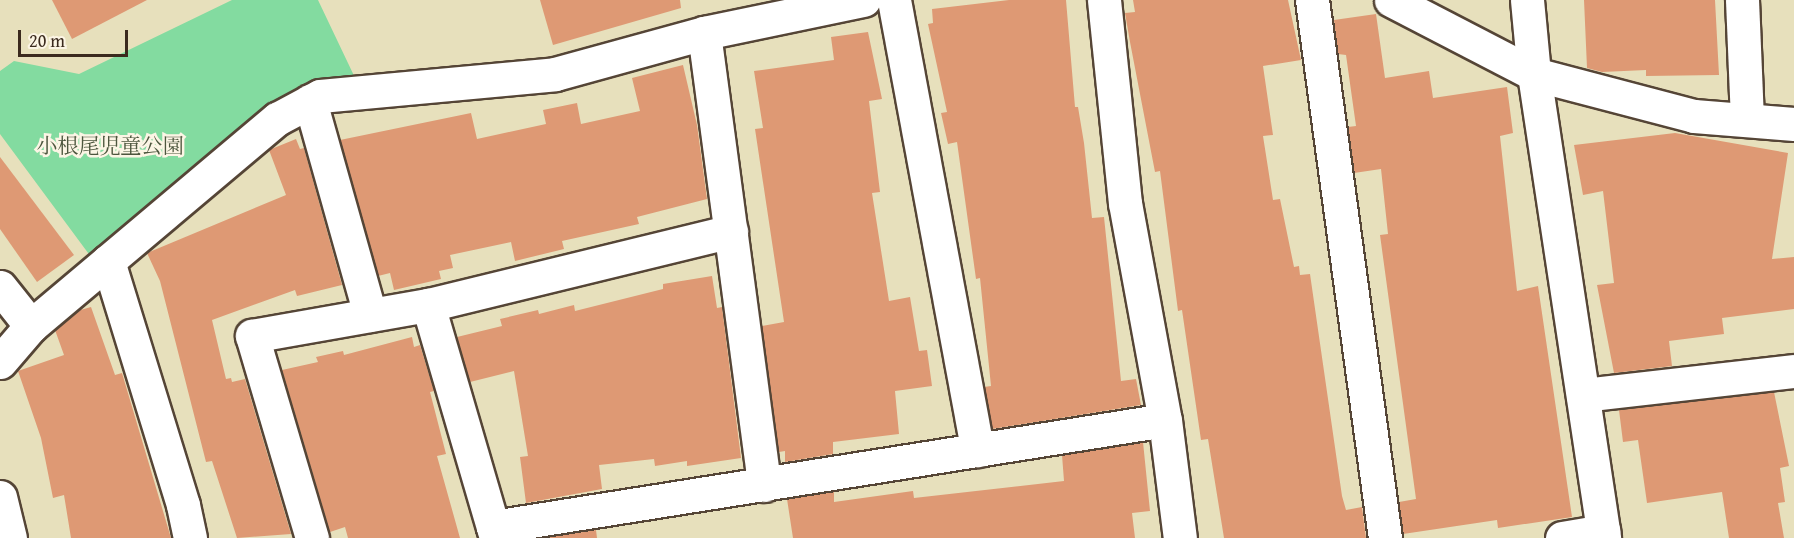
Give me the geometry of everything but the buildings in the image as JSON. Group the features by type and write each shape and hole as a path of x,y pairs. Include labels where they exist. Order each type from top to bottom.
{"street":[{"path":"0,362 31,326 277,119 320,96 555,74 704,33 864,0"},
{"path":"894,0 977,450"},
{"path":"1104,0 1125,203 1165,420 1180,538"},
{"path":"1312,0 1385,538"},
{"path":"1391,0 1534,74 1694,116 1747,118 1794,124"},
{"path":"1527,0 1534,74 1604,535 1562,538"},
{"path":"1742,0 1747,118"},
{"path":"704,33 764,485"},
{"path":"310,101 370,315"},
{"path":"312,538 252,336 428,305 731,231"},
{"path":"108,261 183,505 190,538"},
{"path":"0,286 31,326"},
{"path":"428,305 495,533 764,485 1165,420"},
{"path":"1583,395 1794,371"},
{"path":"0,497 10,538"}],"green space":[{"name":"小根尾児童公園","path":"232,0 318,0 357,82 94,261 0,134 0,71 14,61 79,74"}]}
